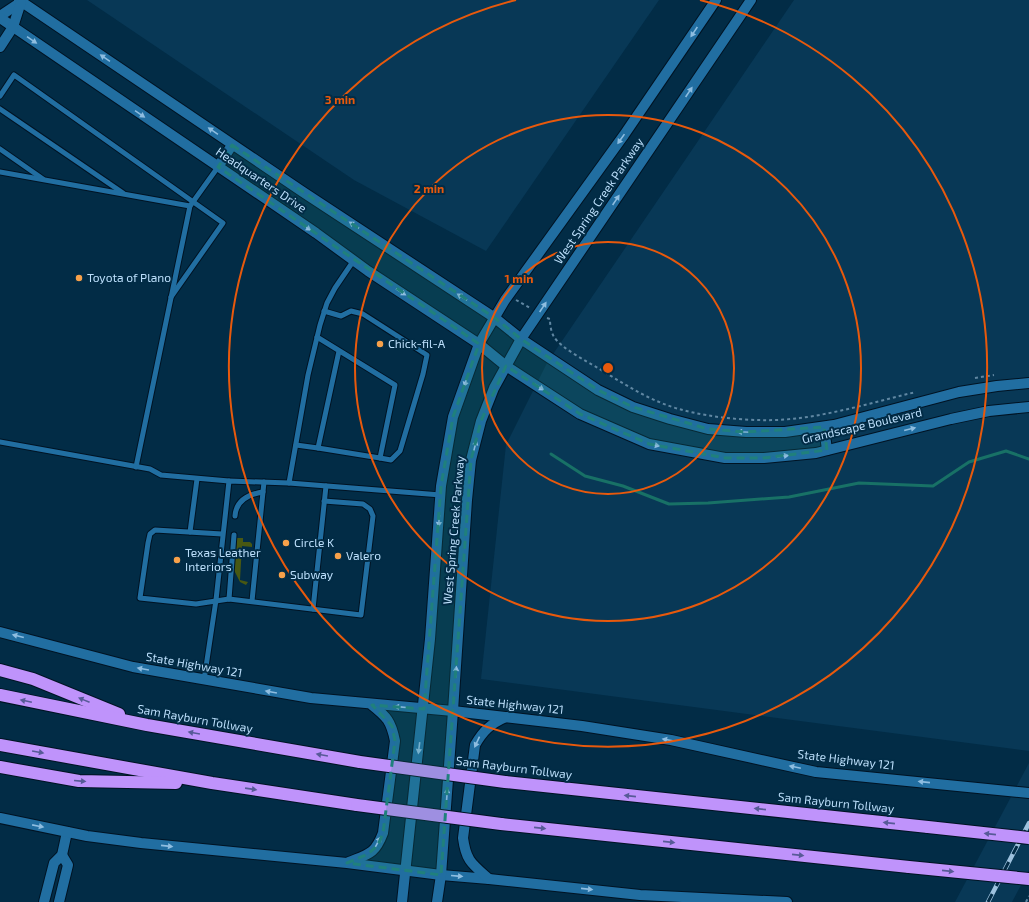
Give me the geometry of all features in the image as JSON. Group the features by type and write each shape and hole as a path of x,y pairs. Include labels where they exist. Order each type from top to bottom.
{"highway":[{"path":"0,670 33,679 147,725"},
{"name":"Sam Rayburn Tollway","path":"0,695 147,725 360,762 504,782 1029,838"},
{"path":"0,745 212,783 357,805 501,824 1029,879"},
{"path":"0,767 79,781 212,783"}],"main road":[{"name":"West Spring Creek Parkway","path":"402,902 424,709 435,580 440,495 453,417 479,344 508,296 624,135 716,0"},
{"name":"West Spring Creek Parkway","path":"438,902 453,711 467,500 471,460 481,421 494,388 521,339 751,0"},
{"path":"0,17 21,1"},
{"path":"0,47 13,28 21,1"},
{"name":"Headquarters Drive","path":"21,1 232,144 495,318 521,339"},
{"name":"Headquarters Drive","path":"0,17 13,28 479,344 506,366"},
{"path":"218,167 232,144"},
{"name":"Grandscape Boulevard","path":"521,339 598,390 633,407 708,429 746,432 785,432 834,426 959,392 1029,383"},
{"name":"Grandscape Boulevard","path":"506,366 580,414 649,444 725,458 764,458 816,453 951,419 989,411 1029,407"},
{"path":"824,427 827,450"},
{"name":"State Highway 121","path":"0,632 133,667 311,698 372,705 453,711 582,726 671,740 816,772 1029,793"},
{"path":"347,863 368,854 378,845 383,832 395,741 392,726 385,715 372,705"},
{"path":"489,879 474,866 465,853 463,838 475,745 482,732 506,717"},
{"path":"0,818 67,832 141,843 347,863 441,875 640,895 787,902"},
{"path":"44,902 54,863 62,855 67,832"},
{"path":"59,902 68,865 62,855"}],"lane":[{"path":"0,96 14,75 192,204 223,223 171,297"},
{"path":"0,109 126,195"},
{"path":"0,149 45,181"},
{"path":"136,467 192,204 218,167"},
{"path":"0,172 126,195 192,204"},
{"path":"289,483 308,375 324,311 335,288 354,260"},
{"path":"296,445 391,460 400,451 423,374 427,355 363,314 351,311 341,316 324,311"},
{"path":"317,337 395,385 380,458"},
{"path":"318,448 339,351"},
{"path":"0,443 150,469 161,475 197,479 289,483 440,495"},
{"path":"190,532 197,479"},
{"path":"204,680 216,600 228,481"},
{"path":"252,601 264,482"},
{"path":"313,609 326,486"},
{"path":"235,516 237,506 241,502 254,493 263,492"},
{"path":"222,534 155,530 150,534 140,598 196,604 229,599 361,615 373,516 370,508 363,504 324,501"},
{"path":"229,599 234,535"}],"path":[{"path":"508,296 550,319 550,327 553,336 559,344 584,360 654,400 679,409 708,416 739,419 799,418 841,410 922,390"},
{"path":"972,379 1001,375"},
{"path":"1026,902 1029,896"}],"highlighted area":[{"path":"232,145 495,318 521,339 598,390 633,407 708,429 746,432 824,427 827,450 764,458 725,458 649,444 580,414 506,366 481,421 471,460 441,875 347,863 368,854 378,845 383,833 395,741 392,726 372,705 424,709 441,486 453,417 479,344 218,167"}],"shaded area":[{"path":"87,0 659,0 486,251 354,180"},
{"path":"794,0 1029,0 1029,751 481,679 506,445 547,363"},
{"path":"1029,763 1029,870 1012,902 955,902"}],"green space":[{"path":"237,538 243,538 243,542 250,542 252,544 252,547 242,546 240,580 248,582 246,585 240,582 234,570"}],"waterway":[{"path":"551,454 585,476 623,486 669,504 708,503 789,497 859,483 933,486 969,462 1006,451 1029,459"}],"railway":[{"path":"988,902 1029,823"}],"place":[{"name":"Toyota of Plano","path":"79,278"},
{"name":"Chick-fil-A","path":"380,344"},
{"name":"Circle K","path":"286,543"},
{"name":"Valero","path":"338,556"},
{"name":"Texas Leather Interiors","path":"177,560"},
{"name":"Subway","path":"282,575"}]}
